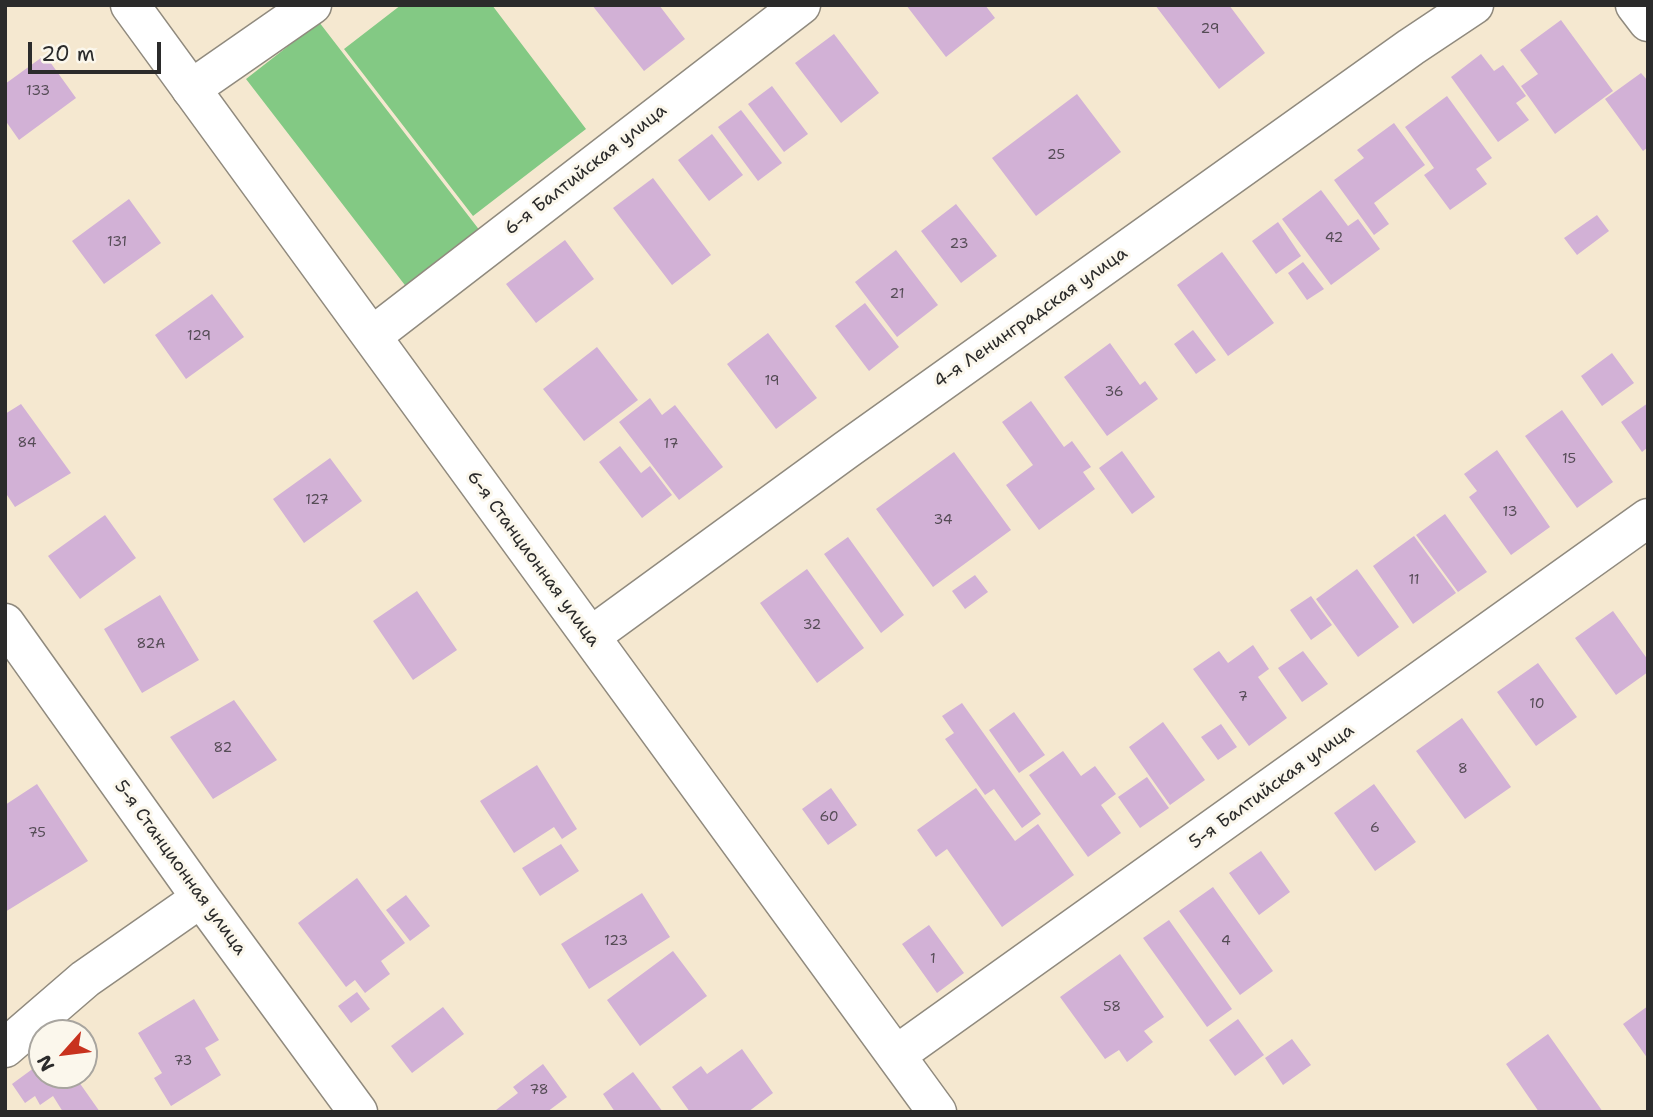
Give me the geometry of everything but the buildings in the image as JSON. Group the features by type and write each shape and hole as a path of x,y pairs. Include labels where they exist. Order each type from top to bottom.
{"street":[{"name":"6-я Станционная улица","path":"130,5 937,1112"},
{"path":"191,89 312,5"},
{"name":"6-я Балтийская улица","path":"372,336 801,5"},
{"name":"4-я Ленинградская улица","path":"591,636 857,442 1411,47 1474,5"},
{"path":"1635,5 1648,22"},
{"name":"5-я Балтийская улица","path":"896,1055 1648,518"},
{"name":"5-я Станционная улица","path":"5,623 358,1112"},
{"path":"5,1048 85,979 201,898"}],"green space":[{"path":"401,5 492,5 586,129 473,216 344,49"},
{"path":"319,22 484,236 411,293 246,79"}]}
